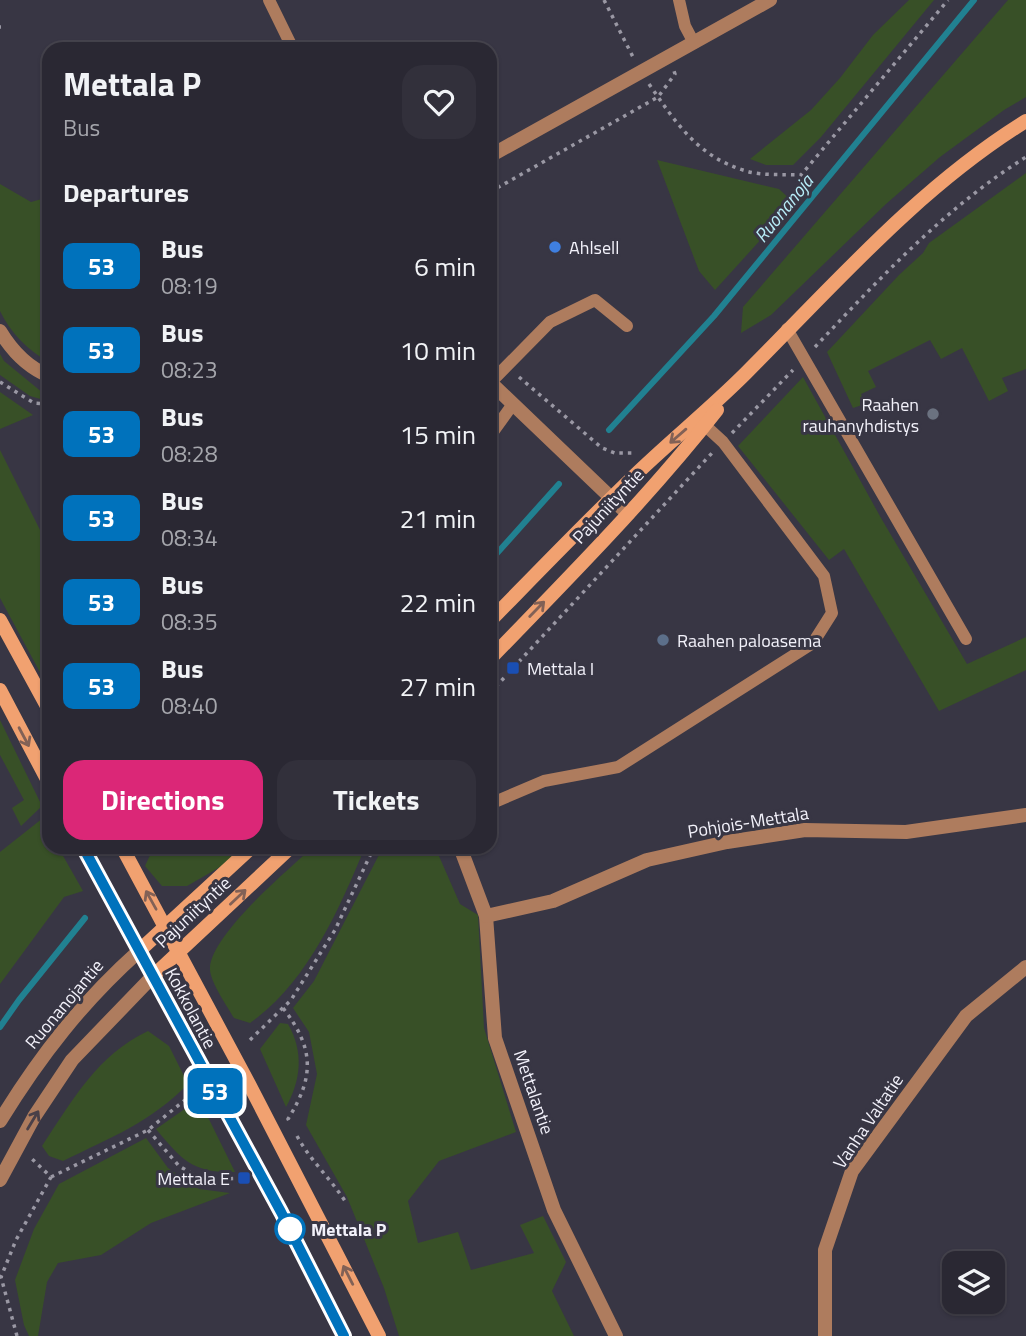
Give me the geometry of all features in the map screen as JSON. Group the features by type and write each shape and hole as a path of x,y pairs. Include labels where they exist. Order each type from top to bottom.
{"street":[{"path":"497,152 770,0"},
{"name":"Pajuniityntie","path":"497,652 663,475 701,422 787,329 929,194 972,159 1026,121"},
{"path":"0,331 28,365 42,372"},
{"path":"497,389 628,513"},
{"name":"Pajuniityntie","path":"497,614 650,461 701,422"},
{"path":"0,620 42,697"},
{"path":"0,690 42,770"},
{"name":"Pohjois-Mettala","path":"486,916 553,901 647,860 727,842 805,830 906,832 1026,815"},
{"name":"Kokkolantie","path":"87,854 281,1212 344,1336"},
{"name":"Kokkolantie","path":"126,854 379,1336"},
{"name":"Pajuniityntie","path":"139,951 244,854"},
{"name":"Pajuniityntie","path":"152,977 284,854"},
{"name":"Mettalantie","path":"463,854 486,916 495,1038 554,1210 617,1336"},
{"name":"Ruonanojantie","path":"0,1121 57,1037 101,985 139,951"},
{"name":"Vanha Valtatie","path":"825,1336 825,1250 852,1171 966,1016 1026,967"},
{"path":"1,1176 34,1116 72,1060 152,977"}],"lane":[{"path":"269,0 290,42"},
{"path":"679,0 685,26 695,43"},
{"path":"497,375 550,322 595,300 627,326"},
{"path":"787,329 966,639"},
{"path":"497,426 513,404"},
{"path":"497,801 544,781 618,767 813,643 832,614 824,576 723,442 701,422"}],"path":[{"path":"670,114 683,133 710,155 747,172 801,175 948,0"},
{"path":"497,188 659,97 675,74 667,58"},
{"path":"497,685 678,489 892,265 923,236 1026,157"},
{"path":"506,366 602,447 615,453 640,454 650,461"},
{"path":"0,382 34,403 42,404"},
{"path":"663,475 678,489"},
{"path":"250,1040 291,1000 334,930 371,854"},
{"path":"283,1008 299,1028 307,1054 307,1079 301,1099 288,1119 306,1152 345,1201"},
{"path":"18,1336 1,1279 16,1240 51,1177 148,1130 199,1088"},
{"path":"148,1130 179,1166 203,1180 244,1178"},
{"path":"18,1146 51,1177"}],"green space":[{"path":"909,0 934,0 821,137 793,165 766,165 750,159 811,110 873,35"},
{"path":"1008,0 1026,0 1026,97 940,157 886,204 771,315 741,333 743,307"},
{"path":"657,160 779,189 794,203 715,290 699,271"},
{"path":"1026,173 1026,369 1002,378 1008,391 989,401 962,348 941,359 930,340 868,371 876,387 861,394 865,404 853,408 827,352 923,253 929,243"},
{"path":"0,184 31,202 42,199 42,357 20,340 0,311"},
{"path":"0,354 4,361 42,392 42,399 30,396 0,375"},
{"path":"803,377 881,518 967,664 1026,637 1026,670 939,711 844,549 829,560 738,446"},
{"path":"0,392 33,415 0,429"},
{"path":"0,450 42,534 42,676 0,598"},
{"path":"0,720 42,806 21,826 12,808 24,800 0,755"},
{"path":"42,819 42,854 62,854 83,891 64,897 0,984 0,852"},
{"path":"151,854 235,854 227,863 187,886 162,886 145,866"},
{"path":"305,854 362,854 332,920 305,966 270,1007 250,1023 234,1018 213,981 210,970 213,956 222,940 269,887"},
{"path":"379,854 438,854 460,904 478,915 484,1028 516,1132 439,1161 408,1201 418,1243 458,1232 471,1270 534,1253 520,1225 543,1216 566,1262 552,1291 574,1336 399,1336 384,1288 347,1197 306,1125 317,1074 309,1032 293,1008 314,981"},
{"path":"280,1023 288,1024 293,1034 299,1066 295,1087 286,1107 260,1049"},
{"path":"148,1031 169,1046 188,1084 145,1119 113,1137 63,1161 49,1156 42,1146 87,1081 114,1053"},
{"path":"199,1099 235,1172 198,1167 173,1149 156,1129"},
{"path":"146,1138 168,1168 199,1189 230,1193 151,1223 101,1255 58,1263 47,1282 38,1336 29,1336 24,1325 15,1280 34,1229 59,1184"}],"waterway":[{"name":"Ruonanoja","path":"609,430 714,316 974,0"},
{"name":"Ruonanoja","path":"497,553 559,484"},
{"name":"Ruonanoja","path":"0,1027 85,918"}],"bus line":[{"name":"53","path":"87,854 281,1212 344,1336"}],"place":[{"name":"Ahlsell","path":"555,247"},
{"name":"Raahen rauhanyhdistys","path":"933,414"},
{"name":"Raahen paloasema","path":"663,640"},
{"name":"Mettala I","path":"513,668"},
{"name":"Mettala E","path":"244,1178"},
{"name":"Mettala P","path":"290,1229"}]}
